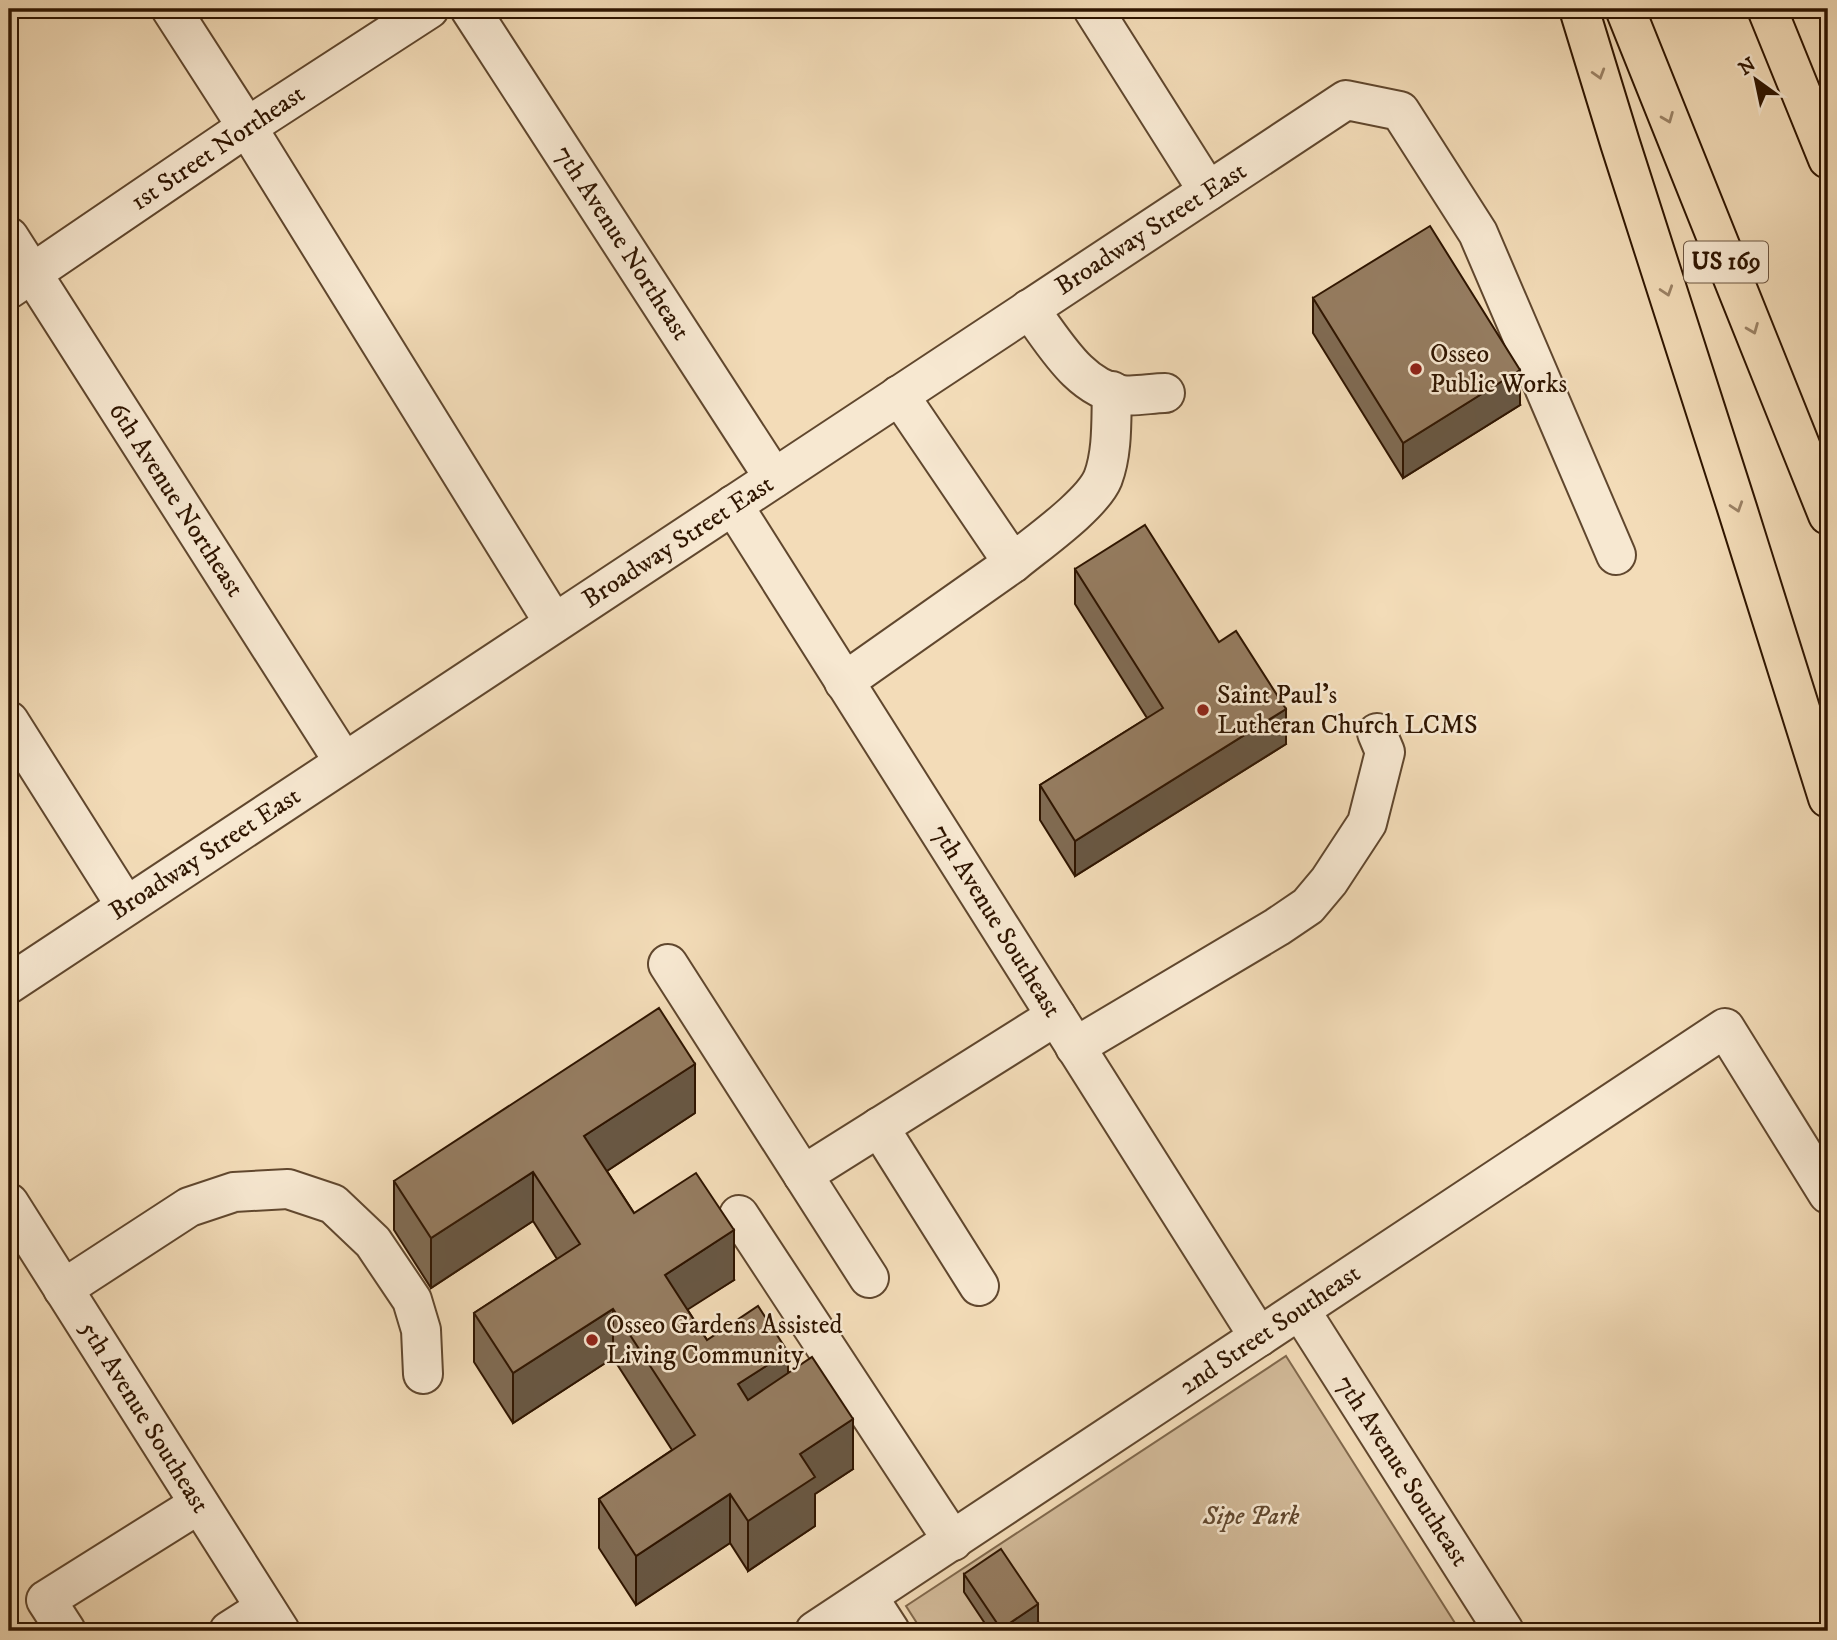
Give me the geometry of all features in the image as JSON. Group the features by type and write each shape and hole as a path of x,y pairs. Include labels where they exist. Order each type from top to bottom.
{"highway":[{"path":"1579,9 1828,798"},
{"name":"US 169","path":"1625,9 1828,515"},
{"path":"1767,9 1828,159"}],"street":[{"path":"171,9 554,623"},
{"name":"1st Street Northeast","path":"20,281 247,127 429,9"},
{"name":"7th Avenue Northeast","path":"470,9 774,478"},
{"path":"1093,9 1209,191"},
{"name":"Broadway Street East","path":"9,984 1346,100 1400,111 1478,233 1616,555"},
{"name":"6th Avenue Northeast","path":"9,237 20,281 344,762"},
{"path":"1029,309 1076,371 1097,386 1122,395 1165,393"},
{"path":"844,682 1013,563 1080,509 1102,480 1108,458 1112,391"},
{"path":"900,395 1013,563"},
{"name":"7th Avenue Southeast","path":"733,505 1259,1337"},
{"path":"9,721 126,906"},
{"path":"803,1175 879,1127 1277,927 1308,906 1329,881 1367,823 1385,752 1377,733"},
{"path":"668,964 869,1278"},
{"name":"2nd Street Southeast","path":"815,1631 1724,1028 1828,1194"},
{"path":"879,1127 979,1286"},
{"path":"63,1289 189,1207 234,1192 288,1189 333,1204 373,1242 412,1300 421,1330 423,1374"},
{"name":"5th Avenue Southeast","path":"9,1203 272,1620"},
{"path":"739,1214 953,1541"},
{"name":"7th Avenue Southeast","path":"1300,1310 1504,1631"},
{"path":"66,1631 46,1600 199,1504"},
{"path":"868,1597 890,1631"},
{"path":"229,1631 272,1620"}],"green space":[{"name":"Sipe Park","path":"1286,1356 1460,1631 922,1631 906,1606"}],"building":[{"name":"Osseo Public Works","path":"1430,226 1520,370 1403,443 1313,298"},
{"name":"Saint Paul's Lutheran Church LCMS","path":"1145,525 1219,642 1236,631 1286,709 1075,841 1040,785 1163,708 1075,569"},
{"path":"659,1008 695,1064 584,1136 634,1213 696,1173 734,1230 665,1275 707,1340 758,1306 788,1352 738,1384 748,1400 812,1357 853,1419 800,1454 815,1477 748,1521 730,1494 636,1556 599,1499 695,1435 613,1309 513,1373 474,1313 580,1244 533,1172 431,1238 394,1181"},
{"path":"1001,1549 1038,1604 1001,1629 964,1574"}],"place":[{"name":"Osseo Public Works","path":"1416,369"},
{"name":"Saint Paul's Lutheran Church LCMS","path":"1203,710"},
{"name":"Osseo Gardens Assisted Living Community","path":"592,1340"}]}
